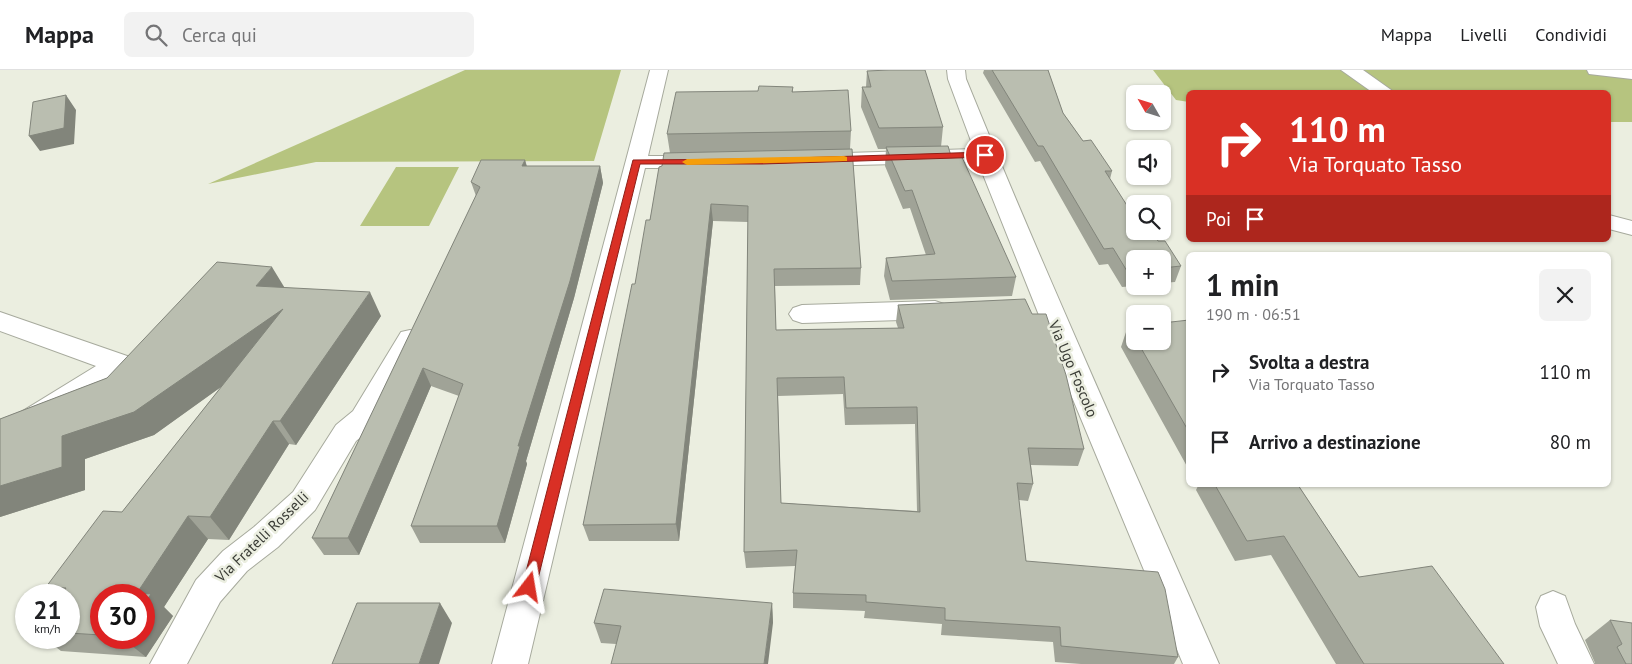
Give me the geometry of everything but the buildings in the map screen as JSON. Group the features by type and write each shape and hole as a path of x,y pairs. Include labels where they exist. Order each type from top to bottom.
{"street":[{"path":"510,664 659,70"},
{"name":"Via Ugo Foscolo","path":"956,70 956,80 985,155 1036,304 1201,664"},
{"path":"1350,70 1381,90"},
{"path":"1596,70 1632,73"},
{"path":"797,161 985,155"},
{"path":"636,162 716,162"},
{"path":"1611,223 1632,228"},
{"path":"802,314 958,309"},
{"path":"0,321 120,364 0,440"},
{"name":"Via Fratelli Rosselli","path":"168,664 208,591 235,561 266,537 304,500 346,433 364,419 410,339"},
{"path":"1553,608 1558,626 1576,664"}],"green space":[{"path":"465,70 621,70 594,161 316,162 208,184"},
{"path":"1153,70 1632,70 1632,122 1611,122 1611,90 1186,90 1186,102 1176,100 1171,93 1171,85 1164,85"},
{"path":"396,167 459,167 429,226 360,226"}],"slow traffic":[{"path":"687,162 844,159"}],"route":[{"path":"529,587 636,162 762,162 985,155"}]}
